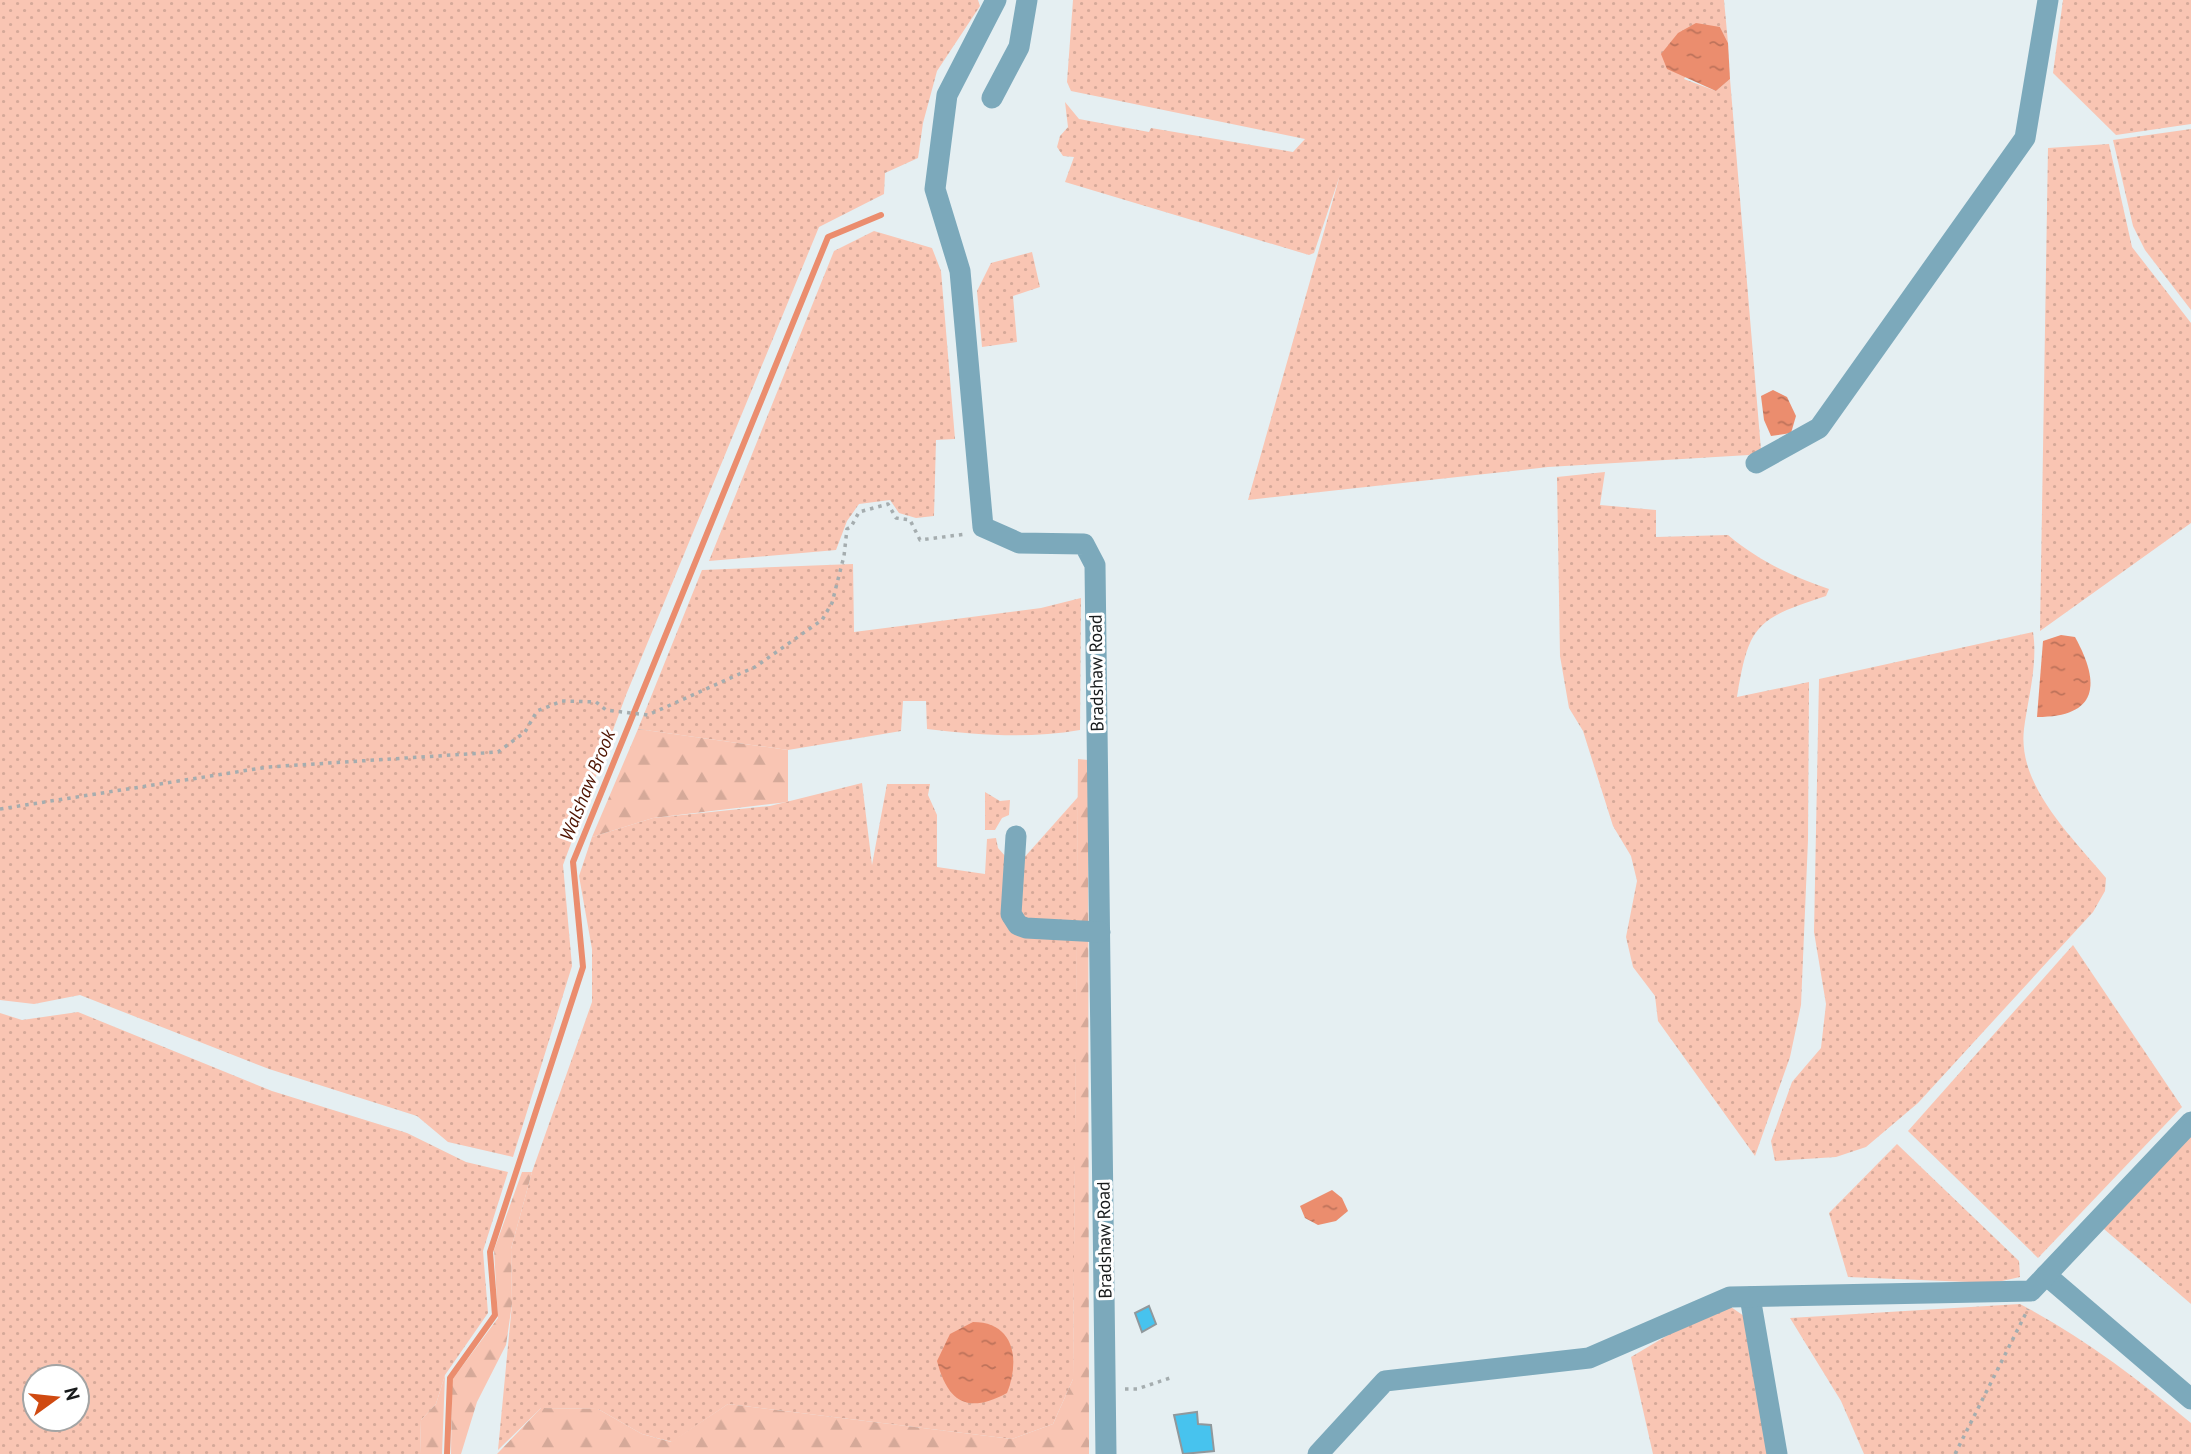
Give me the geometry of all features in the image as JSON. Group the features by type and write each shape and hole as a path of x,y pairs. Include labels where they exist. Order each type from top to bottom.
{"street":[{"name":"Bradshaw Road","path":"996,0 947,95 935,189 960,271 983,527 1019,543 1084,544 1095,565 1106,1454"},
{"path":"992,98 1019,47 1027,0"},
{"path":"1756,463 1819,428 2025,138 2048,0"},
{"path":"1016,836 1011,914 1018,925 1026,929 1100,932"},
{"path":"1318,1454 1385,1381 1589,1358 1730,1297 2031,1291 2191,1122"},
{"path":"2046,1275 2191,1399"},
{"path":"1750,1297 1777,1454"}],"path":[{"path":"0,809 268,767 498,752 525,732 537,711 562,701 596,702 606,710 648,715 755,667 822,620 832,603 844,556 847,529 851,527 859,512 888,504 896,519 910,520 920,540 978,532"},
{"path":"1955,1454 2046,1275"},
{"path":"1106,1389 1138,1389 1170,1378"}],"green space":[{"path":"0,0 978,0 980,6 937,71 923,123 918,158 885,173 884,194 819,227 626,695 563,865 572,966 513,1157 448,1142 417,1116 269,1069 80,995 34,1004 0,1000"},
{"path":"1073,0 1724,0 1728,43 1720,27 1684,79 1716,91 1730,79 1761,450 1749,455 1548,467 1248,500 1340,175 1314,253 1309,255 1065,182 1074,157 1063,156 1057,147 1060,136 1068,127 1065,102 1079,119 1149,132 1151,128 1293,152 1305,139 1071,91 1067,82"},
{"path":"2063,0 2191,0 2191,124 2116,135 2053,73"},
{"path":"2191,129 2191,310 2145,250 2133,226 2113,140"},
{"path":"2109,144 2132,247 2191,323 2191,523 2040,631 2048,148"},
{"path":"874,231 932,248 941,271 955,439 936,440 934,516 916,518 899,513 890,500 859,504 847,521 836,550 709,561 834,251"},
{"path":"1032,252 1040,287 1013,296 1017,342 982,347 977,291 991,263"},
{"path":"1605,472 1600,505 1656,510 1656,537 1728,535 1776,567 1829,589 1826,596 1784,611 1760,628 1746,654 1737,697 1809,682 1808,840 1801,1005 1790,1057 1755,1156 1658,1021 1655,996 1633,967 1626,937 1637,881 1631,856 1613,826 1583,731 1569,708 1560,656 1557,477"},
{"path":"853,564 854,632 1041,608 1081,598 1080,730 1004,735 927,729 926,701 903,701 901,731 788,750 638,729 702,570"},
{"path":"2033,632 2033,669 2024,729 2024,750 2029,771 2050,810 2106,878 2105,891 2093,912 1918,1103 1866,1147 1836,1157 1775,1161 1771,1141 1792,1082 1821,1048 1826,1004 1814,932 1819,679"},
{"path":"638,729 788,750 788,802 653,818 592,837"},
{"path":"1078,759 1088,760 1089,1454 497,1454 541,1408 598,1409 642,1434 671,1442 728,1404 1012,1439 1053,1424 1073,1379"},
{"path":"862,783 872,865 887,784 930,784 928,795 937,815 937,867 985,874 987,839 996,838 998,848 1006,857 1003,909 1077,941 1073,1379 1053,1424 1012,1439 728,1404 672,1442 642,1434 598,1409 541,1408 498,1450 512,1304 511,1249 532,1172 592,1002 592,949 579,876 592,837 653,818 770,806"},
{"path":"985,792 1000,801 1010,800 1009,815 1002,818 995,830 985,830"},
{"path":"1078,797 1077,924 1024,918 1019,911 1022,860"},
{"path":"2073,945 2182,1107 2038,1258 1908,1131"},
{"path":"78,1012 272,1091 407,1133 466,1162 508,1172 483,1251 488,1313 445,1375 436,1404 421,1420 420,1454 0,1454 0,1013 22,1020"},
{"path":"2191,1129 2191,1304 2097,1223"},
{"path":"1897,1144 2019,1261 2020,1277 1993,1283 1848,1277 1829,1213"},
{"path":"522,1172 532,1172 511,1249 512,1304 506,1345 477,1402 461,1454 451,1454 452,1380 498,1318 494,1250"},
{"path":"2020,1304 2065,1329 2191,1423 2191,1454 1864,1454 1841,1401 1790,1318"},
{"path":"1728,1305 1747,1318 1771,1454 1653,1454 1631,1357 1700,1316"},
{"path":"445,1375 442,1454 420,1454 421,1420 436,1404"}],"water":[{"path":"1696,23 1720,27 1728,43 1730,79 1716,91 1667,69 1661,54 1678,33"},
{"path":"1773,390 1787,397 1796,416 1791,433 1771,436 1764,420 1761,396"},
{"path":"2061,635 2075,637 2083,654 2089,669 2089,695 2083,704 2072,711 2037,717 2043,641"},
{"path":"1332,1190 1342,1198 1348,1211 1336,1221 1318,1225 1305,1218 1300,1206"},
{"path":"973,1322 998,1329 1006,1336 1013,1356 1007,1393 981,1403 961,1401 954,1395 947,1387 937,1361 950,1334"}],"building":[{"path":"1149,1306 1156,1324 1142,1332 1135,1313"},
{"path":"1197,1412 1198,1424 1211,1425 1214,1451 1183,1454 1174,1415"}],"waterway":[{"name":"Walshaw Brook","path":"447,1454 450,1378 495,1315 490,1252 583,967 573,862 828,237 881,215"}]}
